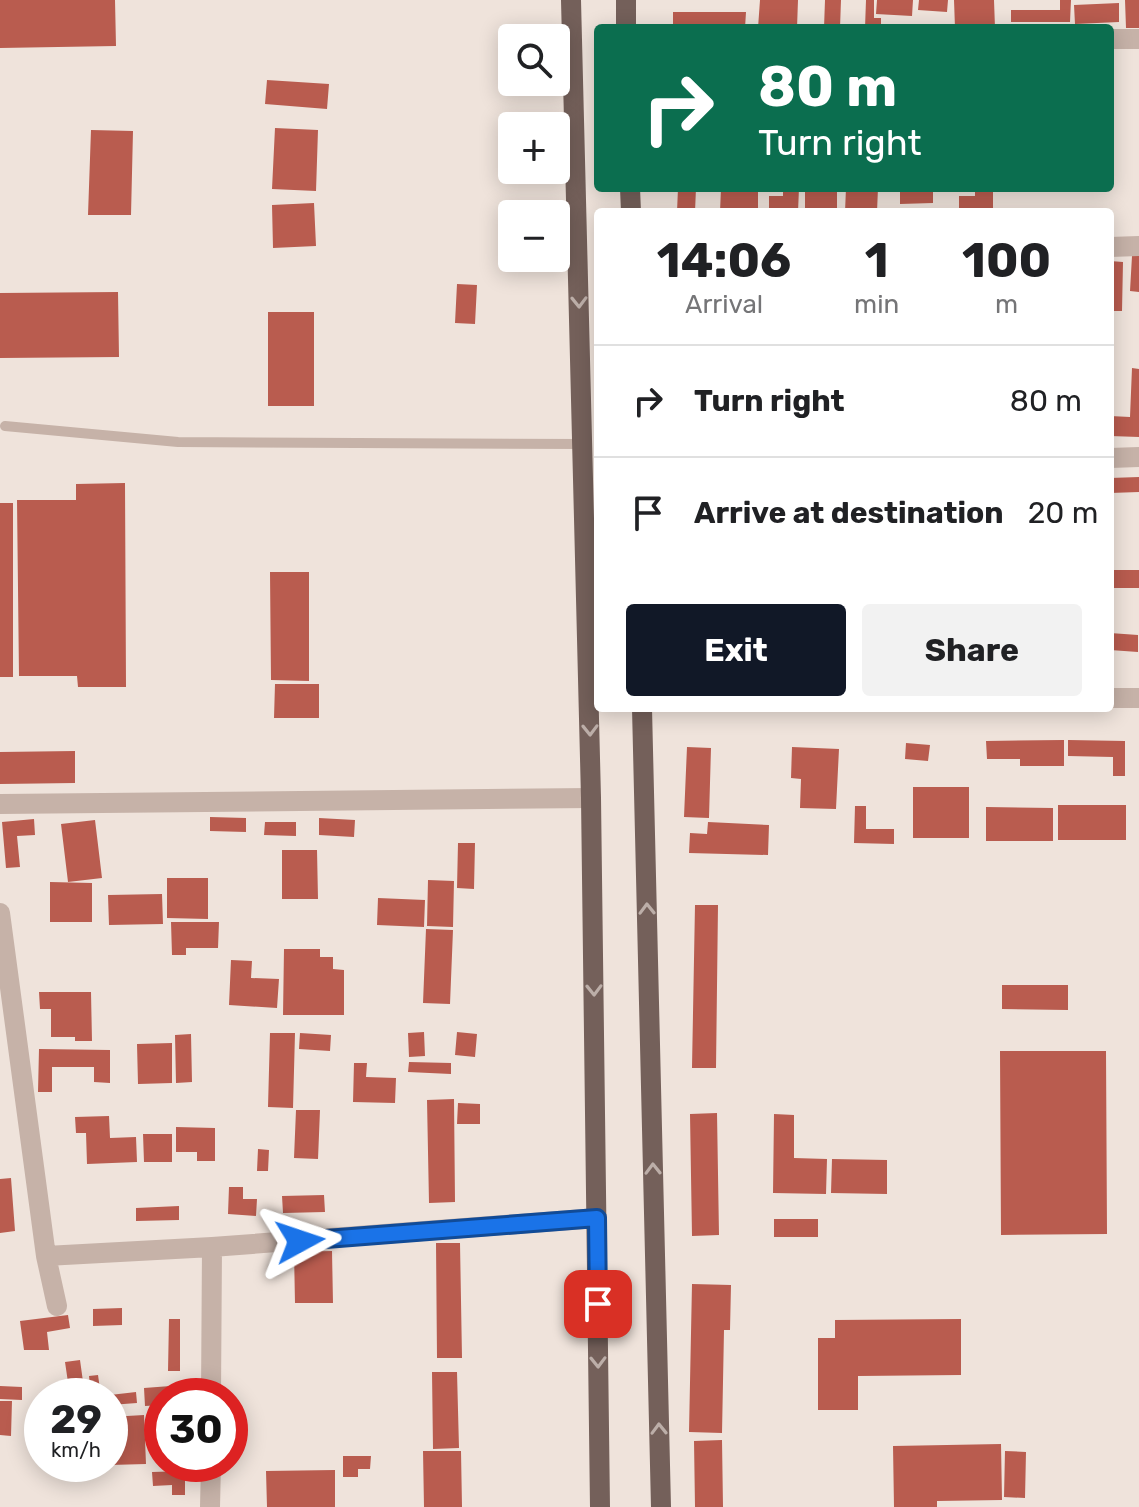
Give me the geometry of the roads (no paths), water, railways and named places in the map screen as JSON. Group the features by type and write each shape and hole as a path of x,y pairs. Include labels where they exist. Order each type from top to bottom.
{"main road":[{"path":"571,0 591,798 600,1507"},
{"path":"626,0 626,24"},
{"path":"642,712 661,1507"}],"street":[{"path":"1114,39 1139,39"},
{"path":"1114,247 1139,246"},
{"path":"1114,458 1139,457"},
{"path":"1114,698 1139,698"},
{"path":"0,804 591,798"},
{"path":"0,913 46,1256 57,1306"},
{"path":"46,1256 212,1247 597,1218"},
{"path":"211,1378 212,1247"},
{"path":"210,1507 211,1482"}],"lane":[{"path":"5,426 178,442 582,444"}]}
